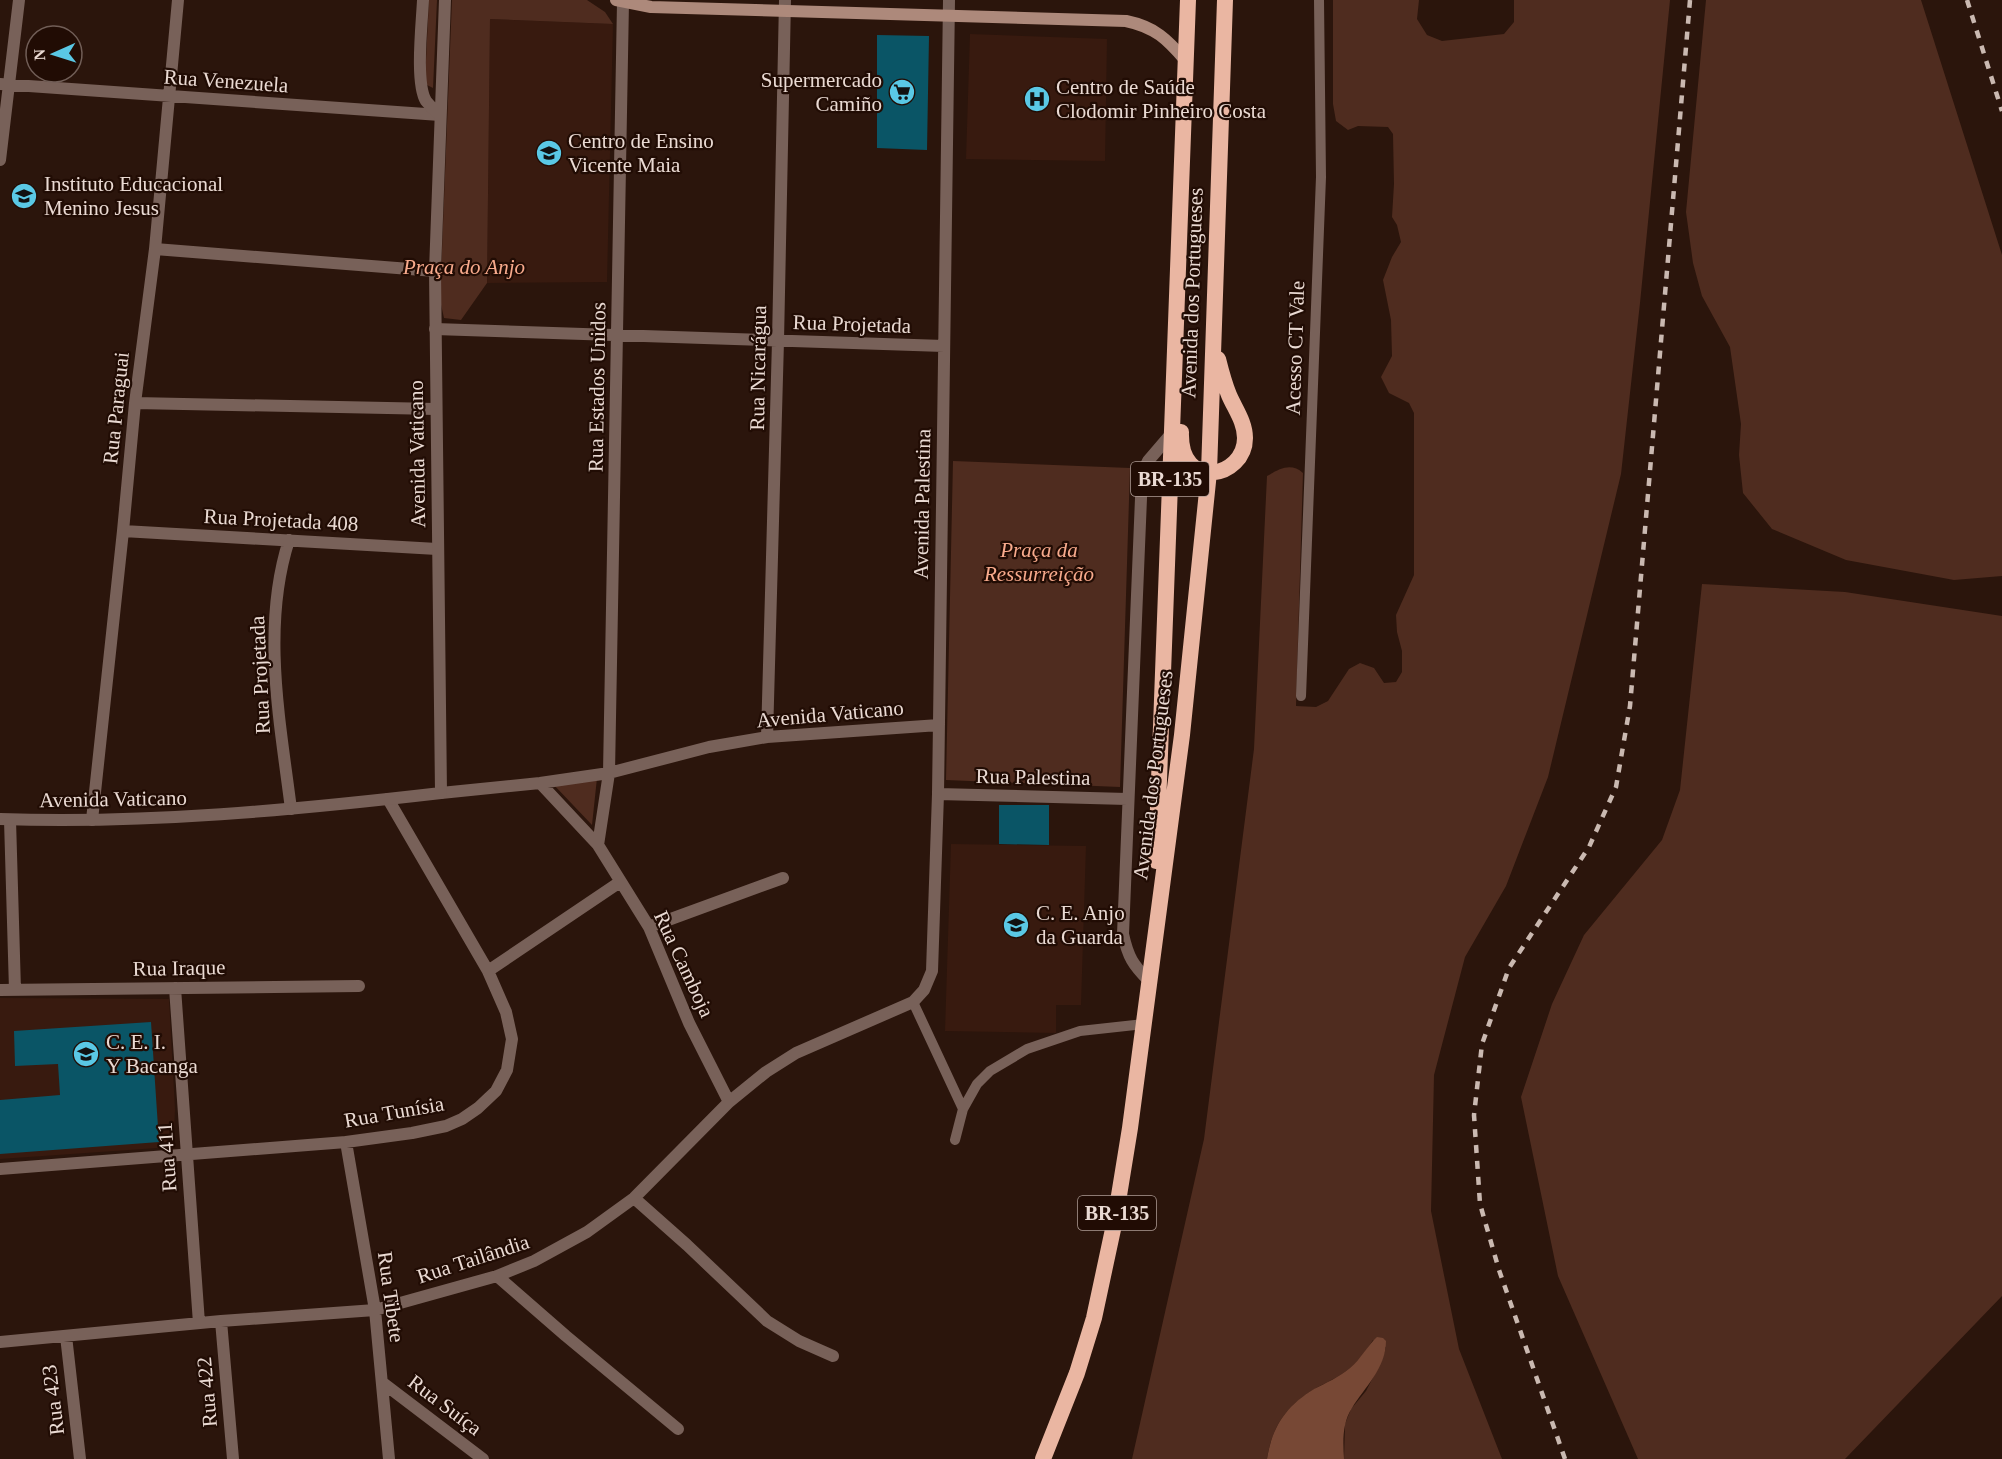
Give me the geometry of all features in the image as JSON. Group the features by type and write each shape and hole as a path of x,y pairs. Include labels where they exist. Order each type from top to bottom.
{"highway":[{"name":"Avenida dos Portugueses","path":"1152,957 1188,0"},
{"name":"Avenida dos Portugueses","path":"1152,957 1182,735 1209,472 1225,0"},
{"path":"1177,302 1184,357 1181,445 1183,455 1193,468 1209,472 1222,470 1238,460 1243,453 1245,442 1242,421 1224,383 1213,336"},
{"name":"BR-135","path":"1043,1459 1077,1373 1094,1318 1116,1220 1152,957"}],"main road":[{"path":"620,1 651,7 785,5 949,15 1126,21 1143,25 1157,32 1172,44 1186,61"}],"street":[{"path":"0,160 5,85 19,0"},
{"name":"Rua Paraguai","path":"92,820 135,403 155,249 178,0"},
{"path":"423,0 420,79 427,102 440,115"},
{"name":"Avenida Vaticano","path":"441,793 435,271 445,0"},
{"name":"Avenida Palestina","path":"913,1002 924,990 932,971 938,794 950,0"},
{"name":"Rua Estados Unidos","path":"609,773 618,334 620,1"},
{"name":"Rua Nicarágua","path":"767,737 785,5"},
{"name":"Rua Venezuela","path":"5,85 440,115"},
{"path":"155,249 435,271"},
{"name":"Rua Projetada","path":"435,329 944,346"},
{"path":"135,403 436,409"},
{"path":"1149,981 1134,965 1127,952 1123,934 1127,798 1142,474 1148,461 1172,433"},
{"name":"Rua Projetada 408","path":"123,531 437,549"},
{"name":"Rua Projetada","path":"289,540 278,587 274,638 279,710 291,809"},
{"name":"Avenida Vaticano","path":"5,820 189,818 291,809 540,783 609,773 709,747 767,737 939,725"},
{"path":"598,845 609,773"},
{"name":"Rua Camboja","path":"540,783 598,845 649,927 689,1023 729,1102"},
{"name":"Rua Palestina","path":"938,794 1127,798"},
{"name":"Rua Tunísia","path":"0,1168 345,1142 412,1133 446,1126 462,1119 496,1091 507,1070 512,1039 506,1012 488,971 388,799"},
{"path":"5,820 15,990"},
{"path":"649,927 783,879"},
{"path":"488,971 620,882"},
{"name":"Rua Iraque","path":"0,990 359,986"},
{"name":"Rua 411","path":"175,988 199,1323"},
{"name":"Rua Tailândia","path":"0,1342 221,1321 375,1310 497,1275 534,1261 586,1232 634,1198 729,1102 766,1072 796,1053 913,1002"},
{"name":"Rua Tibete","path":"345,1142 375,1310 389,1459"},
{"path":"634,1198 767,1321 799,1341 833,1356"},
{"path":"497,1275 678,1429"},
{"name":"Rua 422","path":"221,1321 233,1459"},
{"name":"Rua 423","path":"66,1336 80,1459"},
{"name":"Rua Suíça","path":"383,1383 483,1459"}],"lane":[{"name":"Acesso CT Vale","path":"1301,696 1321,177 1319,0"},
{"path":"913,1002 963,1109"},
{"path":"955,1140 963,1109 977,1084 990,1071 1027,1049 1080,1031 1144,1024"}],"shaded area":[{"name":"Centro de Ensino Vicente Maia","path":"490,19 613,24 607,282 487,283"},
{"name":"Centro de Saúde Clodomir Pinheiro Costa","path":"970,34 1107,39 1105,161 966,159"},
{"name":"C. E. Anjo da Guarda","path":"951,844 1086,846 1081,1005 1056,1005 1056,1033 945,1031"},
{"name":"C. E. I. Y Bacanga","path":"0,998 169,999 175,1109 174,1131 170,1139 157,1148 0,1159"},
{"path":"1377,1337 1386,1341 1383,1360 1346,1420 1343,1439 1344,1459 1267,1459 1277,1427 1288,1410 1314,1389 1350,1368"}],"green space":[{"path":"429,0 437,0 433,88 427,85 425,80"},
{"name":"Praça do Anjo","path":"452,0 587,0 605,12 613,24 490,19 487,283 461,320 444,318 440,300"},
{"path":"1333,0 1419,0 1417,19 1427,35 1442,41 1504,34 1514,22 1514,0 1670,0 1621,474 1548,777 1506,886 1465,957 1434,1075 1431,1211 1459,1349 1502,1459 1344,1459 1345,1424 1351,1409 1366,1391 1386,1347 1373,1340 1349,1369 1316,1388 1289,1409 1273,1436 1267,1459 1132,1459 1204,1139 1254,749 1267,476 1290,467 1303,473 1296,706 1316,707 1328,701 1349,669 1360,663 1374,668 1384,683 1396,682 1402,672 1402,651 1397,632 1396,615 1414,575 1414,413 1409,403 1389,393 1381,377 1392,356 1391,320 1383,280 1401,242 1397,225 1392,217 1393,134 1388,127 1358,126 1348,130 1336,121 1333,104"},
{"path":"1706,0 1921,0 2002,255 2002,576 1954,580 1846,560 1772,529 1743,493 1739,455 1741,424 1730,347 1702,296 1693,263 1686,212"},
{"name":"Praça da Ressurreição","path":"953,461 1130,468 1120,787 946,780"},
{"path":"1702,584 1845,592 2002,616 2002,1296 1845,1459 1638,1459 1558,1276 1521,1097 1552,1004 1584,935 1662,840 1680,790"},
{"path":"597,778 592,825 553,784"}],"building":[{"name":"Supermercado Camiño","path":"877,35 929,36 927,150 877,148"},
{"path":"999,805 1049,805 1049,845 999,844"},
{"name":"C. E. I. Y Bacanga","path":"151,1022 159,1142 0,1154 0,1100 60,1095 58,1064 15,1066 14,1031"}],"railway":[{"path":"1565,1459 1499,1270 1480,1204 1474,1115 1482,1044 1509,968 1589,847 1616,787 1630,706 1690,0"},
{"path":"1967,0 2002,111"}],"place":[{"name":"Supermercado Camiño","path":"902,92"},
{"name":"Centro de Saúde Clodomir Pinheiro Costa","path":"1037,99"},
{"name":"Centro de Ensino Vicente Maia","path":"549,153"},
{"name":"Instituto Educacional Menino Jesus","path":"24,196"},
{"name":"C. E. Anjo da Guarda","path":"1016,925"},
{"name":"C. E. I. Y Bacanga","path":"86,1054"}]}
